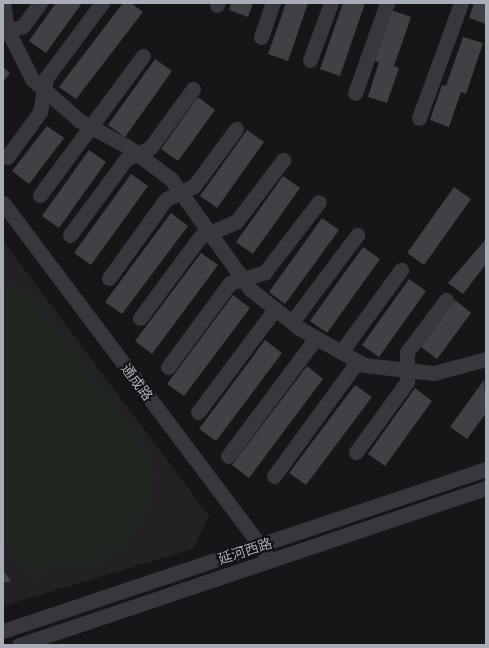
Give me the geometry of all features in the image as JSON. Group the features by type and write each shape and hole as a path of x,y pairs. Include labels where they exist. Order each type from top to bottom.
{"street":[{"path":"3,3 6,32 32,79 80,121 138,154 171,178 211,232 250,289 292,322 364,366 434,373 486,359"},
{"path":"6,32 23,26 40,3"},
{"path":"7,157 40,112 46,78 102,3"},
{"path":"261,37 273,3"},
{"path":"310,60 331,3"},
{"path":"355,93 387,3"},
{"path":"419,118 461,3"},
{"path":"40,195 143,56"},
{"path":"70,235 126,159 150,148 194,89"},
{"path":"108,278 166,199 194,186 236,129"},
{"path":"140,318 200,237 236,222 283,160"},
{"path":"168,367 230,284 265,272 319,202"},
{"name":"通成路","path":"3,203 272,561"},
{"path":"292,322 357,236"},
{"path":"341,352 401,270"},
{"path":"356,452 407,382 407,352 446,300"},
{"path":"198,412 275,309"},
{"path":"228,456 316,338"},
{"path":"274,476 357,362"},
{"name":"延河西路","path":"3,631 486,469"},
{"name":"延河西路","path":"19,645 486,488"}],"shaded area":[{"path":"3,241 209,516 193,549 3,606"},
{"path":"3,282 27,294 43,308 143,445 154,476 151,499 141,521 124,546 98,562 72,566 53,564 33,579 3,541"}],"building":[{"path":"56,3 82,3 46,53 29,41"},
{"path":"123,3 131,3 143,12 76,99 59,87"},
{"path":"231,3 253,3 248,17 229,10"},
{"path":"286,3 308,3 288,61 268,54"},
{"path":"343,3 365,3 340,76 320,69"},
{"path":"474,3 486,3 486,24 469,18"},
{"path":"391,10 411,17 394,66 399,68 387,103 368,97 379,62 375,61"},
{"path":"463,37 483,43 466,94 461,92 449,127 430,120 442,85 446,86"},
{"path":"155,59 172,71 125,137 108,125"},
{"path":"3,67 10,73 3,82"},
{"path":"198,97 215,110 178,161 161,149"},
{"path":"47,126 64,138 29,184 12,171"},
{"path":"247,130 264,142 217,208 200,196"},
{"path":"89,150 106,162 59,228 42,216"},
{"path":"131,174 148,186 91,265 74,253"},
{"path":"283,176 300,188 253,254 236,242"},
{"path":"454,187 471,199 424,265 407,253"},
{"path":"171,213 188,226 122,314 105,302"},
{"path":"322,218 339,230 285,304 269,292"},
{"path":"486,239 486,264 463,294 448,283"},
{"path":"363,247 380,259 327,333 310,321"},
{"path":"201,253 218,265 152,354 135,341"},
{"path":"409,279 426,291 379,357 362,345"},
{"path":"233,295 250,308 184,396 167,384"},
{"path":"455,300 471,313 437,359 421,347"},
{"path":"265,340 282,353 216,441 199,429"},
{"path":"307,366 323,379 249,478 232,465"},
{"path":"484,380 486,413 467,439 450,427"},
{"path":"355,385 372,397 306,485 289,473"},
{"path":"415,388 432,401 385,466 368,454"},
{"path":"3,570 11,581 3,583"}]}
